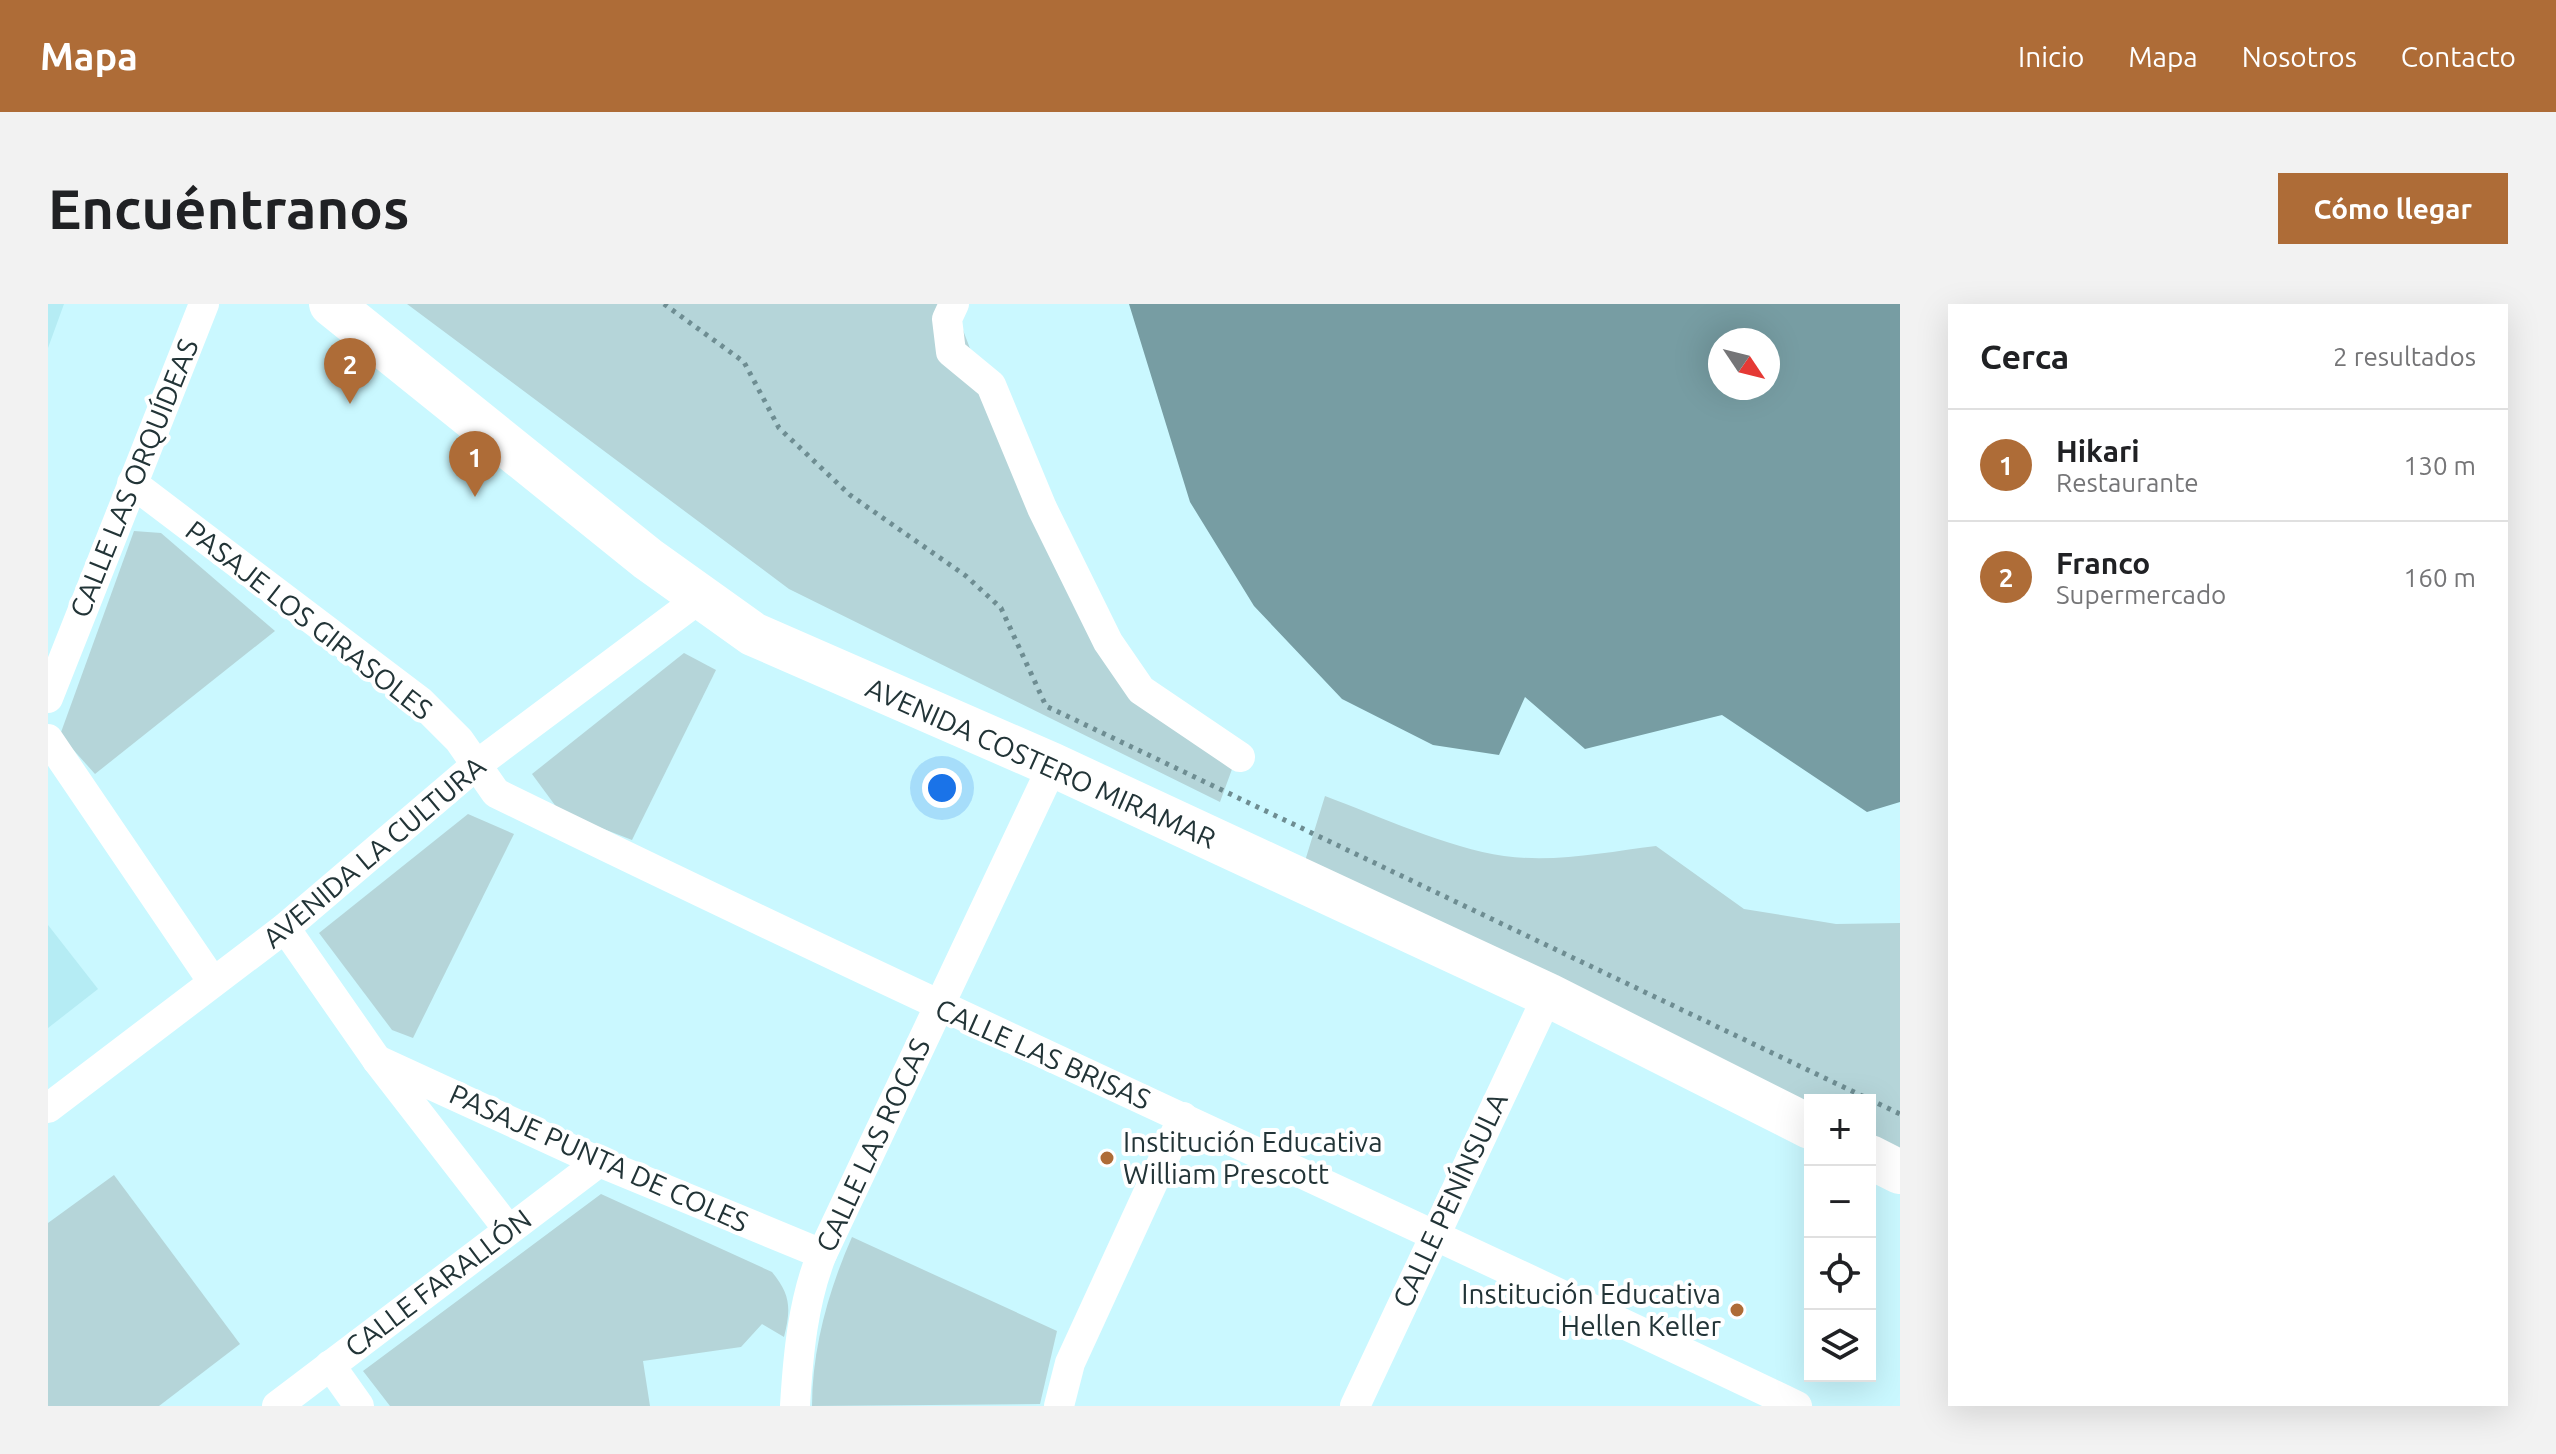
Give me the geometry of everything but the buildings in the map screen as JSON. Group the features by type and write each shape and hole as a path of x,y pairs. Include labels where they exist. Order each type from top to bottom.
{"street":[{"name":"CALLE LAS ORQUÍDEAS","path":"48,698 204,304"},
{"name":"AVENIDA COSTERO MIRAMAR","path":"331,304 700,598 753,634 1053,765 1548,995 1804,1124"},
{"path":"954,304 947,319 951,352 991,385 1042,508 1108,642 1141,690 1240,757"},
{"name":"PASAJE LOS GIRASOLES","path":"132,483 421,702 459,740 475,766"},
{"name":"AVENIDA LA CULTURA","path":"48,1108 285,928 475,766 700,598"},
{"path":"48,739 213,982"},
{"name":"CALLE LAS ROCAS","path":"795,1406 798,1358 812,1277 1053,765"},
{"name":"CALLE LAS BRISAS","path":"475,766 496,793 938,1007 1434,1233 1797,1406"},
{"name":"PASAJE PUNTA DE COLES","path":"285,928 377,1060 508,1229"},
{"name":"CALLE PENÍNSULA","path":"1355,1406 1548,995"},
{"name":"PASAJE PUNTA DE COLES","path":"377,1060 599,1162 822,1254"},
{"path":"1059,1406 1070,1363 1183,1117"},
{"path":"1876,1160 1900,1172"},
{"name":"CALLE FARALLÓN","path":"277,1406 599,1162"},
{"path":"330,1365 359,1406"}],"shaded area":[{"path":"48,304 64,304 48,348"},
{"path":"407,304 953,304 1044,542 1115,677 1235,761 1220,802 789,589"},
{"path":"1129,304 1900,304 1900,802 1867,812 1722,715 1585,749 1525,697 1499,755 1433,745 1342,699 1254,606 1190,502"},
{"path":"134,531 161,533 275,631 95,774 60,735"},
{"path":"684,653 716,670 632,840 560,812 532,774"},
{"path":"1325,796 1437,839 1504,856 1562,857 1656,846 1744,909 1836,924 1900,923 1900,1151 1876,1139 1876,1094 1804,1094 1804,1104 1305,861"},
{"path":"468,814 514,834 413,1038 392,1030 319,933"},
{"path":"48,925 98,989 48,1028"},
{"path":"114,1175 240,1344 159,1406 48,1406 48,1223"},
{"path":"601,1194 772,1272 783,1288 788,1303 784,1337 762,1324 741,1347 643,1361 650,1406 390,1406 363,1371"},
{"path":"852,1237 1057,1331 1040,1404 812,1406 815,1362 823,1319"}],"place":[{"name":"Franco","path":"350,404"},
{"name":"Hikari","path":"475,497"},
{"name":"Institución Educativa William Prescott","path":"1107,1158"},
{"name":"Institución Educativa Hellen Keller","path":"1737,1310"}]}
